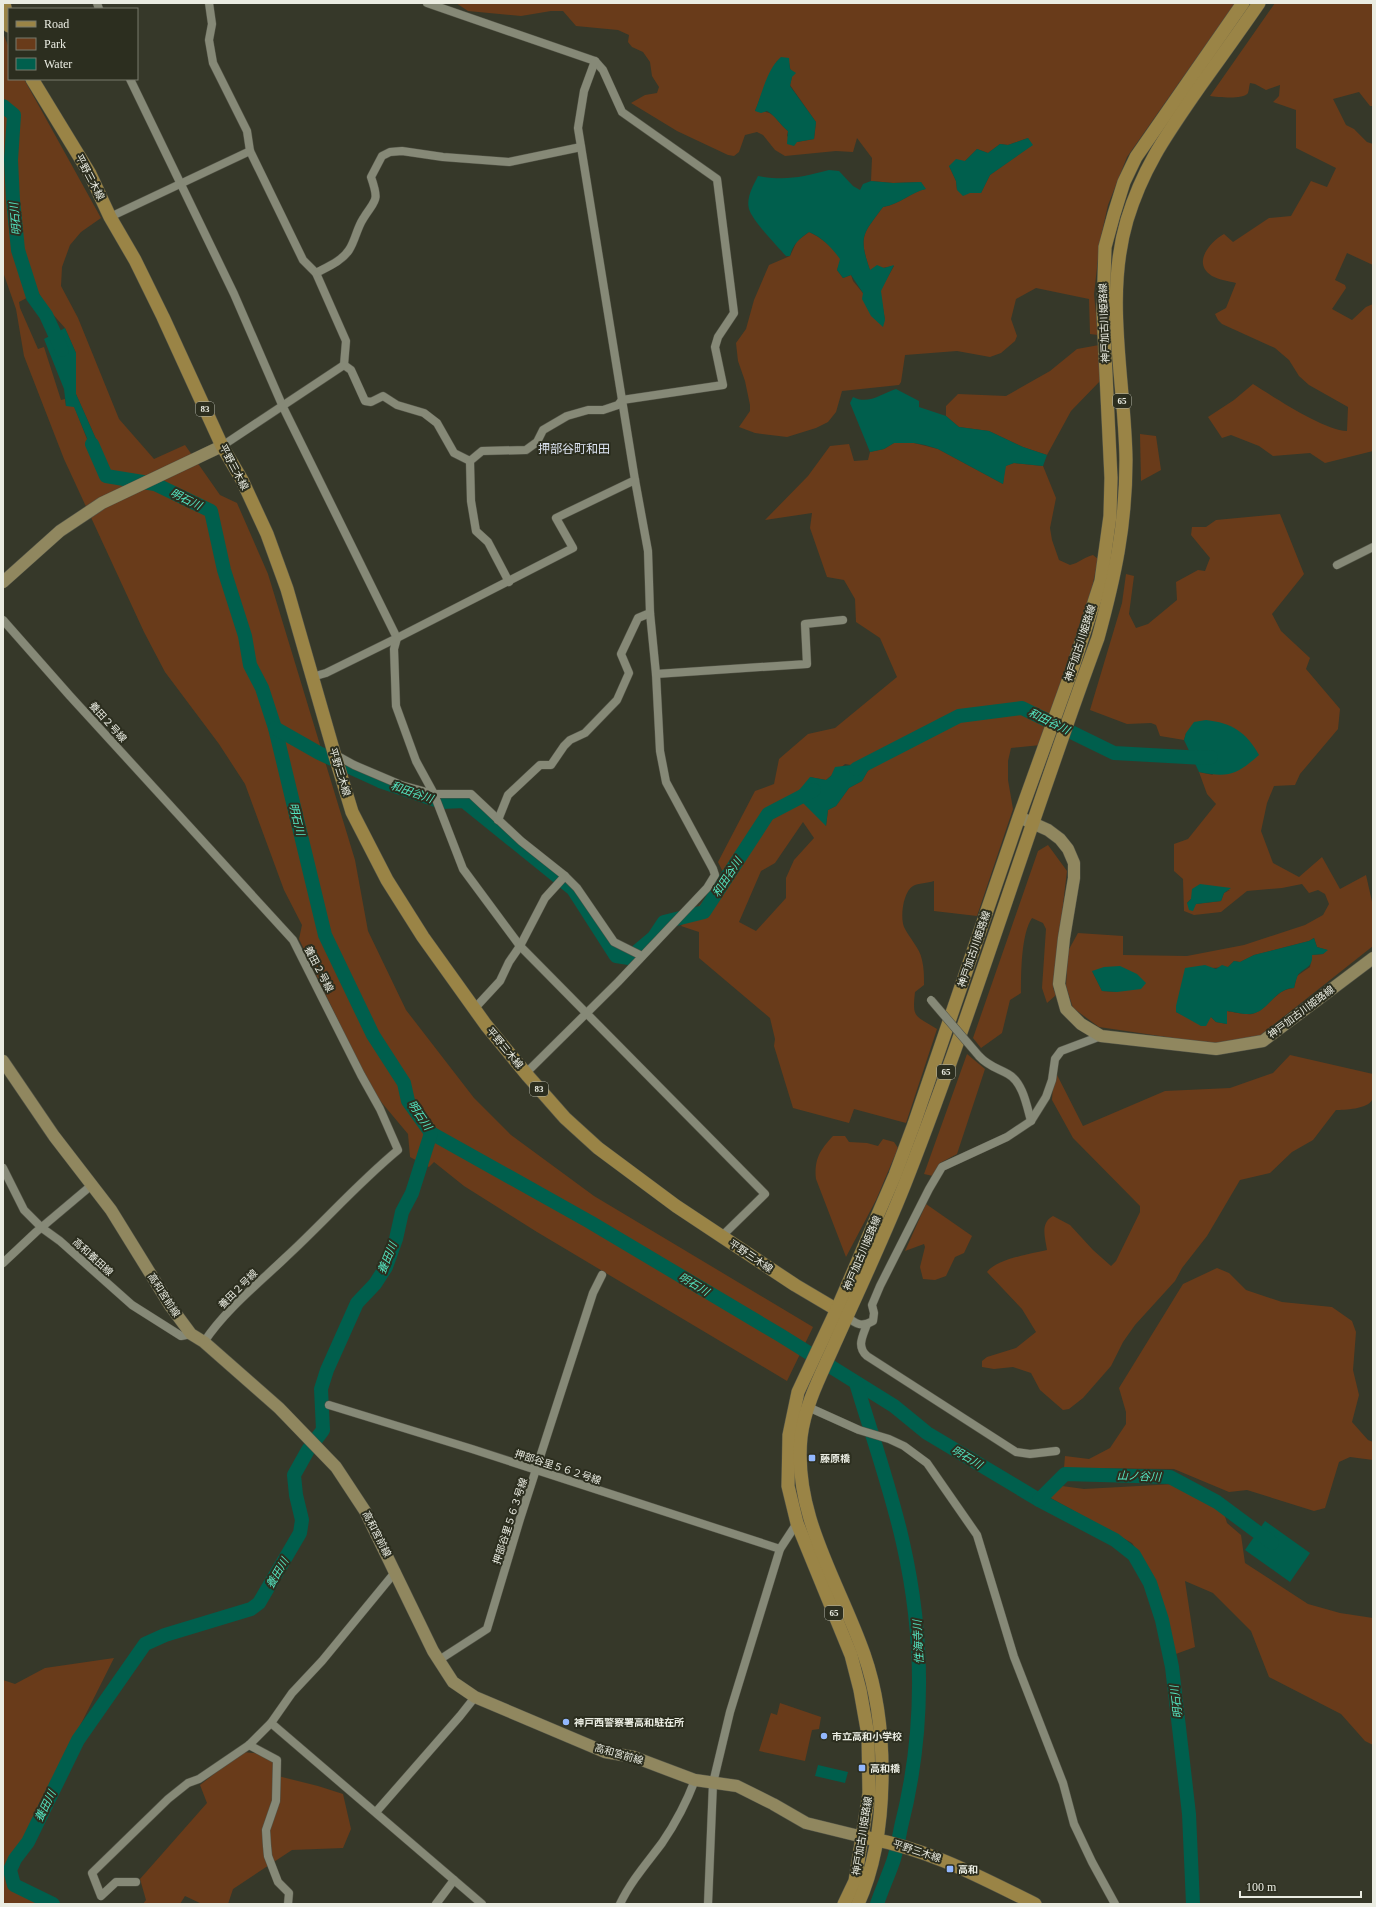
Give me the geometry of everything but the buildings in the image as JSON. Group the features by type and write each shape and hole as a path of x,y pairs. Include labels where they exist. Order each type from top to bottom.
{"main road":[{"path":"4,3 8,21"},
{"name":"神戸加古川姫路線","path":"842,1313 896,1175 1019,817 1087,626 1100,582 1110,516 1111,478 1102,313 1103,279 1105,247 1114,214 1124,182 1136,157 1243,3"},
{"name":"神戸加古川姫路線","path":"844,1904 855,1881 870,1793 868,1735 860,1690 851,1655 796,1523 788,1486 789,1436 798,1392 831,1336 887,1229 928,1124 1098,638 1111,591 1121,545 1124,512 1126,460 1117,309 1118,276 1126,222 1141,182 1158,147 1259,3"},
{"name":"平野三木線","path":"33,80 90,174 110,217 135,260 163,317 219,448 242,480 267,534 287,589 335,758 352,812 387,880 423,936 486,1025 565,1118 598,1148 638,1179 722,1236 795,1285 842,1313"},
{"name":"神戸加古川姫路線","path":"831,1336 809,1404 801,1437 801,1484 812,1529 865,1656 879,1714 882,1775 877,1840 867,1884 858,1904"},
{"name":"平野三木線","path":"863,1837 910,1847 957,1865 1034,1904"}],"street":[{"path":"209,3 212,24 209,40 213,63 248,131 250,151 303,260 316,273 346,341 344,365"},
{"path":"428,3 595,61 603,70 622,112 717,179 734,313 718,337 715,347 724,385 622,400 618,405 604,410 588,410 566,416 543,430 537,442 526,450 482,451 470,461"},
{"path":"526,1073 587,1013 707,888 715,875 714,869 699,840 666,782 660,751 656,674 650,613 648,551 635,480 578,128 584,90 595,61"},
{"path":"130,80 234,294 283,407 397,638 394,650 396,706 416,761 434,794 463,869 520,946 765,1194 722,1236"},
{"path":"316,273 337,261 349,251 362,220 375,204 376,191 371,177 382,156 390,152 402,151 443,157 509,162 581,147"},
{"path":"110,217 250,151"},
{"path":"344,365 351,370 364,401 372,402 383,396 397,405 424,413 437,423 454,453 470,461"},
{"path":"3,582 60,531 102,503 219,448 283,407 344,365"},
{"path":"470,461 472,501 476,531 488,542 509,582"},
{"path":"312,677 326,672 397,638 573,548 556,518 635,480"},
{"path":"1337,565 1373,547"},
{"path":"498,820 508,796 540,765 551,765 570,740 584,733 617,700 629,673 621,654 638,618 650,613"},
{"name":"養田２号線","path":"3,620 293,940 360,1074 380,1109 398,1150 266,1275 214,1328 204,1342"},
{"path":"656,674 807,664 805,624 843,620"},
{"path":"335,758 401,785 434,794 471,794 521,841 565,876 577,888 614,942 642,956"},
{"path":"1019,817 1033,823"},
{"name":"神戸加古川姫路線","path":"1033,823 1048,830 1060,839 1068,849 1074,863 1074,878 1064,938 1059,984 1066,1009 1081,1024 1101,1036"},
{"path":"475,1008 500,981 509,962 520,946 544,898 565,876"},
{"name":"神戸加古川姫路線","path":"867,1324 873,1320 874,1313 872,1305 880,1286 929,1189 942,1167 1007,1137 1031,1122 1046,1097 1052,1080 1055,1059 1061,1050 1101,1036 1216,1049 1263,1041 1373,958"},
{"path":"931,1000 986,1064 1010,1075 1022,1090 1031,1122"},
{"name":"高和宮前線","path":"3,1061 54,1136 93,1184 111,1210 171,1307 191,1334 204,1342 278,1408 336,1467 365,1511 438,1660 453,1682 475,1697 605,1752 634,1757 694,1780 737,1786 806,1823 863,1837"},
{"name":"高和養田線","path":"3,1168 24,1210 42,1228 60,1240 132,1305 181,1336 191,1334"},
{"path":"3,1263 36,1232 93,1184"},
{"name":"押部谷里５６３号線","path":"438,1660 487,1629 518,1527 593,1294 602,1275"},
{"path":"842,1313 854,1323 861,1325 867,1324 860,1346 862,1352 867,1356 1016,1452 1036,1454 1056,1451"},
{"path":"809,1404 859,1430 889,1439 904,1446 927,1463 977,1536 1014,1657 1064,1783 1074,1824 1092,1862 1115,1904"},
{"name":"押部谷里５６２号線","path":"329,1405 472,1449 780,1549"},
{"path":"708,1904 713,1783 730,1712 780,1549 796,1523"},
{"path":"136,1882 116,1882 101,1896 92,1873 168,1798 188,1783 199,1779 249,1745 271,1723 292,1693 322,1661 396,1572"},
{"path":"376,1812 475,1697"},
{"path":"271,1723 482,1904"},
{"path":"249,1745 277,1760 276,1801 266,1830 267,1846 268,1856 278,1882 288,1894 288,1904"},
{"path":"620,1904 628,1887 663,1841 689,1796 694,1780"},
{"path":"436,1904 454,1880"}],"green space":[{"path":"456,3 1235,3 1127,157 1108,205 1100,241 1094,294 1098,335 1090,334 1089,299 1036,288 1016,299 1011,319 1017,336 1015,341 1001,353 990,357 957,351 905,355 901,382 899,385 842,391 836,412 828,422 816,428 787,437 755,433 739,427 750,411 750,405 745,381 738,361 736,343 746,329 754,300 769,265 790,256 797,241 809,232 814,234 830,247 841,259 837,270 843,278 851,275 853,281 885,320 880,291 894,266 870,270 864,250 864,236 871,223 883,207 925,189 921,182 893,183 871,181 872,158 857,138 853,152 836,151 785,156 775,150 763,135 757,132 745,135 739,152 734,156 728,155 677,131 631,103 645,95 657,93 659,87 652,76 650,62 643,52 632,47 628,42 629,35 618,30 576,26 563,11 551,11 521,16 468,11","holes":["788,58 792,77 790,85 816,122 814,139 797,142 787,136 788,131 774,116 767,112 755,111 768,78 777,61","1028,138 1032,145 990,175 981,193 957,190 956,181 949,166 965,161 977,149 988,153 1000,144 1008,145"]},
{"path":"1275,3 1373,3 1373,106 1370,106 1359,92 1333,99 1346,125 1354,129 1367,142 1373,144 1373,265 1347,253 1335,280 1345,285 1346,288 1332,309 1352,320 1366,307 1373,304 1373,451 1325,463 1310,453 1273,456 1259,446 1231,435 1222,438 1208,417 1234,400 1253,384 1312,419 1325,425 1347,431 1348,407 1309,385 1299,376 1289,360 1275,348 1222,324 1218,320 1215,314 1226,308 1236,283 1212,276 1206,271 1203,265 1205,253 1219,237 1224,234 1233,242 1269,218 1291,216 1311,181 1327,187 1336,168 1296,148 1296,110 1273,102 1279,96 1280,85 1266,90 1250,83 1248,93 1241,97 1230,98 1210,96"},
{"path":"3,33 8,46 8,80 25,80 101,218 81,232 70,245 62,267 61,286 78,318 119,419 154,459 185,445 220,495 237,503 268,574 355,860 368,931 406,1010 474,1098 511,1135 594,1196 813,1327 787,1381 537,1232 464,1186 434,1162 429,1167 410,1157 408,1134 372,1091 299,939 302,925 284,890 245,784 219,744 165,672 144,632 64,459 24,356 16,309 3,272","holes":["38,292 50,311 65,328 76,353 76,394 100,448 102,459 96,462 74,406 66,406 65,399 61,400 44,347 38,349 20,308 19,302"]},
{"path":"1099,345 1101,380 1071,411 1047,455 1023,447 989,431 959,427 946,416 946,406 958,394 1006,396 1050,371 1077,349"},
{"path":"1140,434 1156,436 1161,470 1141,481"},
{"path":"894,443 914,443 938,449 1003,484 1005,466 1014,463 1043,466 1056,498 1050,528 1052,540 1059,560 1070,565 1093,555 1098,559 1092,588 1041,745 1011,748 1008,761 1008,780 1013,809 977,916 934,911 934,881 913,886 905,899 902,911 904,927 919,951 924,969 924,985 915,992 915,1012 920,1018 937,1029 906,1123 854,1109 849,1123 793,1108 774,1046 775,1039 770,1018 699,958 699,932 681,926 725,876 718,862 755,791 774,784 779,759 808,734 835,728 897,677 880,638 856,622 855,599 844,580 827,577 810,528 812,513 765,520 808,476 830,446 849,444 854,461 868,460 870,452 884,449","holes":["866,759 873,762 862,781 849,788 836,806 828,810 826,826 810,777 826,780 845,764 851,765","803,822 814,838 794,860 786,878 786,898 756,931 739,922 761,871 775,863"]},
{"path":"1280,514 1304,574 1272,614 1281,631 1310,658 1306,669 1340,709 1338,729 1300,774 1295,785 1274,786 1267,803 1261,831 1273,863 1299,877 1322,857 1340,889 1366,875 1373,906 1373,946 1258,1037 1214,1044 1099,1027 1073,1008 1066,986 1068,951 1078,933 1123,936 1123,955 1187,956 1244,945 1305,925 1323,915 1329,904 1325,894 1318,890 1309,893 1302,884 1282,888 1247,891 1221,912 1194,915 1184,911 1183,879 1174,871 1174,844 1188,839 1216,804 1207,794 1199,772 1213,775 1186,733 1184,740 1160,736 1156,725 1151,723 1127,724 1090,710 1122,603 1126,574 1134,576 1129,614 1136,628 1148,624 1177,600 1176,582 1198,570 1205,571 1210,558 1191,535 1192,527 1206,527 1216,520","holes":["1230,890 1224,893 1221,901 1196,904 1194,906 1187,903 1191,899","1314,938 1317,947 1327,950 1323,954 1312,955 1310,967 1297,976 1294,988 1287,989 1282,992 1258,1012 1250,1014 1227,1011 1227,1024 1216,1022 1211,1017 1189,1018 1176,1012 1212,968 1228,967 1234,961 1240,962 1254,955 1309,941","1092,971 1117,992 1102,991"]},
{"path":"1048,845 1067,871 1053,988 1056,995 1047,1003 1042,988 1046,929 1043,923 1032,918 1028,925 1024,944 1021,993 1010,1000 1002,1033 981,1048 973,1038 1038,851"},
{"path":"967,1054 985,1069 957,1154 940,1163 933,1176 924,1174"},
{"path":"1290,1055 1373,1074 1374,1091 1372,1100 1370,1103 1361,1107 1336,1110 1313,1140 1292,1152 1270,1173 1240,1180 1207,1236 1182,1268 1175,1281 1135,1325 1123,1342 1111,1366 1083,1398 1069,1409 1063,1410 1040,1390 1031,1373 1013,1367 994,1369 982,1367 982,1361 987,1357 1016,1348 1036,1332 1022,1309 987,1272 992,1267 1006,1260 1047,1250 1044,1231 1046,1222 1053,1216 1070,1225 1093,1250 1111,1266 1116,1261 1140,1212 1140,1206 1073,1138 1052,1100 1054,1069 1083,1126 1165,1091 1230,1088 1273,1073"},
{"path":"833,1136 845,1136 849,1142 867,1143 878,1146 883,1139 894,1142 898,1148 876,1200 846,1257 816,1179 817,1160 821,1150"},
{"path":"926,1204 972,1236 964,1253 955,1257 946,1276 935,1280 923,1279 920,1267 925,1247 924,1244 905,1251"},
{"path":"1217,1268 1229,1273 1246,1290 1282,1302 1332,1307 1352,1321 1356,1332 1353,1370 1359,1395 1352,1422 1368,1440 1373,1442 1373,1460 1350,1457 1339,1462 1325,1508 1314,1511 1247,1490 1229,1492 1174,1469 1064,1468 1065,1456 1089,1459 1110,1448 1126,1424 1126,1412 1119,1388 1183,1284"},
{"path":"1175,1484 1224,1513 1227,1523 1241,1535 1245,1563 1308,1604 1340,1613 1373,1618 1373,1745 1365,1741 1341,1714 1269,1677 1251,1631 1213,1593 1185,1581 1195,1647 1173,1655 1153,1575 1132,1543 1049,1497 1062,1486 1084,1489"},
{"path":"114,1658 6,1873 39,1904 3,1904 3,1680 15,1684 45,1668"},
{"path":"780,1703 821,1717 819,1729 812,1730 805,1761 759,1751 771,1713 777,1715"},
{"path":"242,1752 274,1755 278,1776 343,1794 351,1829 343,1848 292,1850 233,1889 228,1904 202,1904 185,1896 180,1904 143,1904 146,1900 140,1879 207,1803 200,1785"}],"water":[{"path":"781,57 789,58 790,69 796,73 792,77 790,86 816,122 814,139 797,142 794,146 787,144 788,131 773,115 767,111 761,113 755,111 768,75"},
{"path":"1028,138 1033,145 990,175 981,193 970,193 963,196 957,190 956,181 949,166 956,159 965,161 977,149 988,153 1000,144 1008,145"},
{"path":"829,170 839,171 853,186 860,190 863,184 871,181 893,183 921,182 926,189 883,207 871,223 864,236 864,250 870,270 877,265 884,268 894,265 881,291 885,320 883,327 871,316 862,299 863,293 851,275 843,278 837,270 840,259 826,243 809,232 797,242 790,256 786,256 771,240 751,214 749,209 749,196 758,176 794,178"},
{"path":"65,328 76,353 76,394 100,448 102,459 97,462 74,407 66,406 64,389 44,339"},
{"path":"896,389 919,401 919,407 946,416 959,427 989,431 1023,447 1047,455 1043,466 1014,463 1006,466 1003,484 938,449 925,445 914,443 894,443 884,449 870,452 850,403 853,397 864,400 874,398"},
{"path":"1206,720 1231,726 1249,740 1259,755 1238,771 1225,775 1199,772 1184,740 1186,733 1194,722"},
{"path":"872,758 873,762 862,781 849,788 836,806 828,810 826,826 795,795 810,777 826,780 831,776 835,767 852,765"},
{"path":"1200,884 1231,888 1224,893 1221,901 1196,904 1193,911 1189,910 1187,903 1191,899 1192,889"},
{"path":"1314,938 1317,947 1328,950 1323,954 1312,955 1310,965 1298,975 1294,988 1282,991 1260,1011 1241,1014 1227,1011 1227,1024 1216,1022 1211,1017 1206,1026 1201,1026 1176,1012 1176,1006 1185,968 1205,965 1216,969 1222,965 1228,967 1234,961 1240,962 1254,955 1309,941"},
{"path":"1120,966 1137,974 1146,983 1141,989 1117,992 1102,991 1092,971 1104,967"},
{"path":"1265,1521 1310,1553 1290,1582 1245,1550"},
{"path":"818,1765 848,1772 845,1783 815,1776"}],"waterway":[{"name":"明石川","path":"3,106 14,115 11,160 18,250 33,297 46,315 62,350"},
{"name":"明石川","path":"92,444 106,476 155,484 211,511 224,570 245,636 250,665 262,688 275,728 325,935 373,1035 404,1083 408,1101 431,1133 590,1222 780,1335 894,1406 927,1433 1039,1500 1115,1540 1134,1555 1150,1583 1162,1620 1172,1667 1189,1814 1193,1904"},
{"name":"和田谷川","path":"856,769 959,716 1022,708 1114,753 1204,758 1211,757"},
{"name":"和田谷川","path":"275,728 319,753 380,781 442,802 464,801 573,889 616,956 629,958 654,937 664,922 704,912 768,814 814,790"},
{"name":"養田川","path":"53,1904 14,1885 10,1870 15,1859 28,1842 78,1740 145,1644 165,1635 251,1609 259,1603 300,1533 302,1520 296,1495 294,1475 308,1450 323,1430 321,1389 327,1370 357,1303 375,1284 386,1267 396,1239 402,1212 412,1193 431,1133"},
{"name":"性海寺川","path":"856,1383 887,1483 903,1543 915,1613 918,1649 918,1720 909,1792 894,1859 877,1904"},
{"name":"山ノ谷川","path":"1039,1500 1065,1474 1170,1477 1217,1502 1272,1543"}],"place":[{"name":"藤原橋","path":"812,1458"},
{"name":"神戸西警察署高和駐在所","path":"566,1722"},
{"name":"市立高和小学校","path":"824,1736"},
{"name":"高和橋","path":"862,1768"},
{"name":"高和","path":"950,1869"}],"district":[{"name":"押部谷町和田","path":"574,449"}]}
